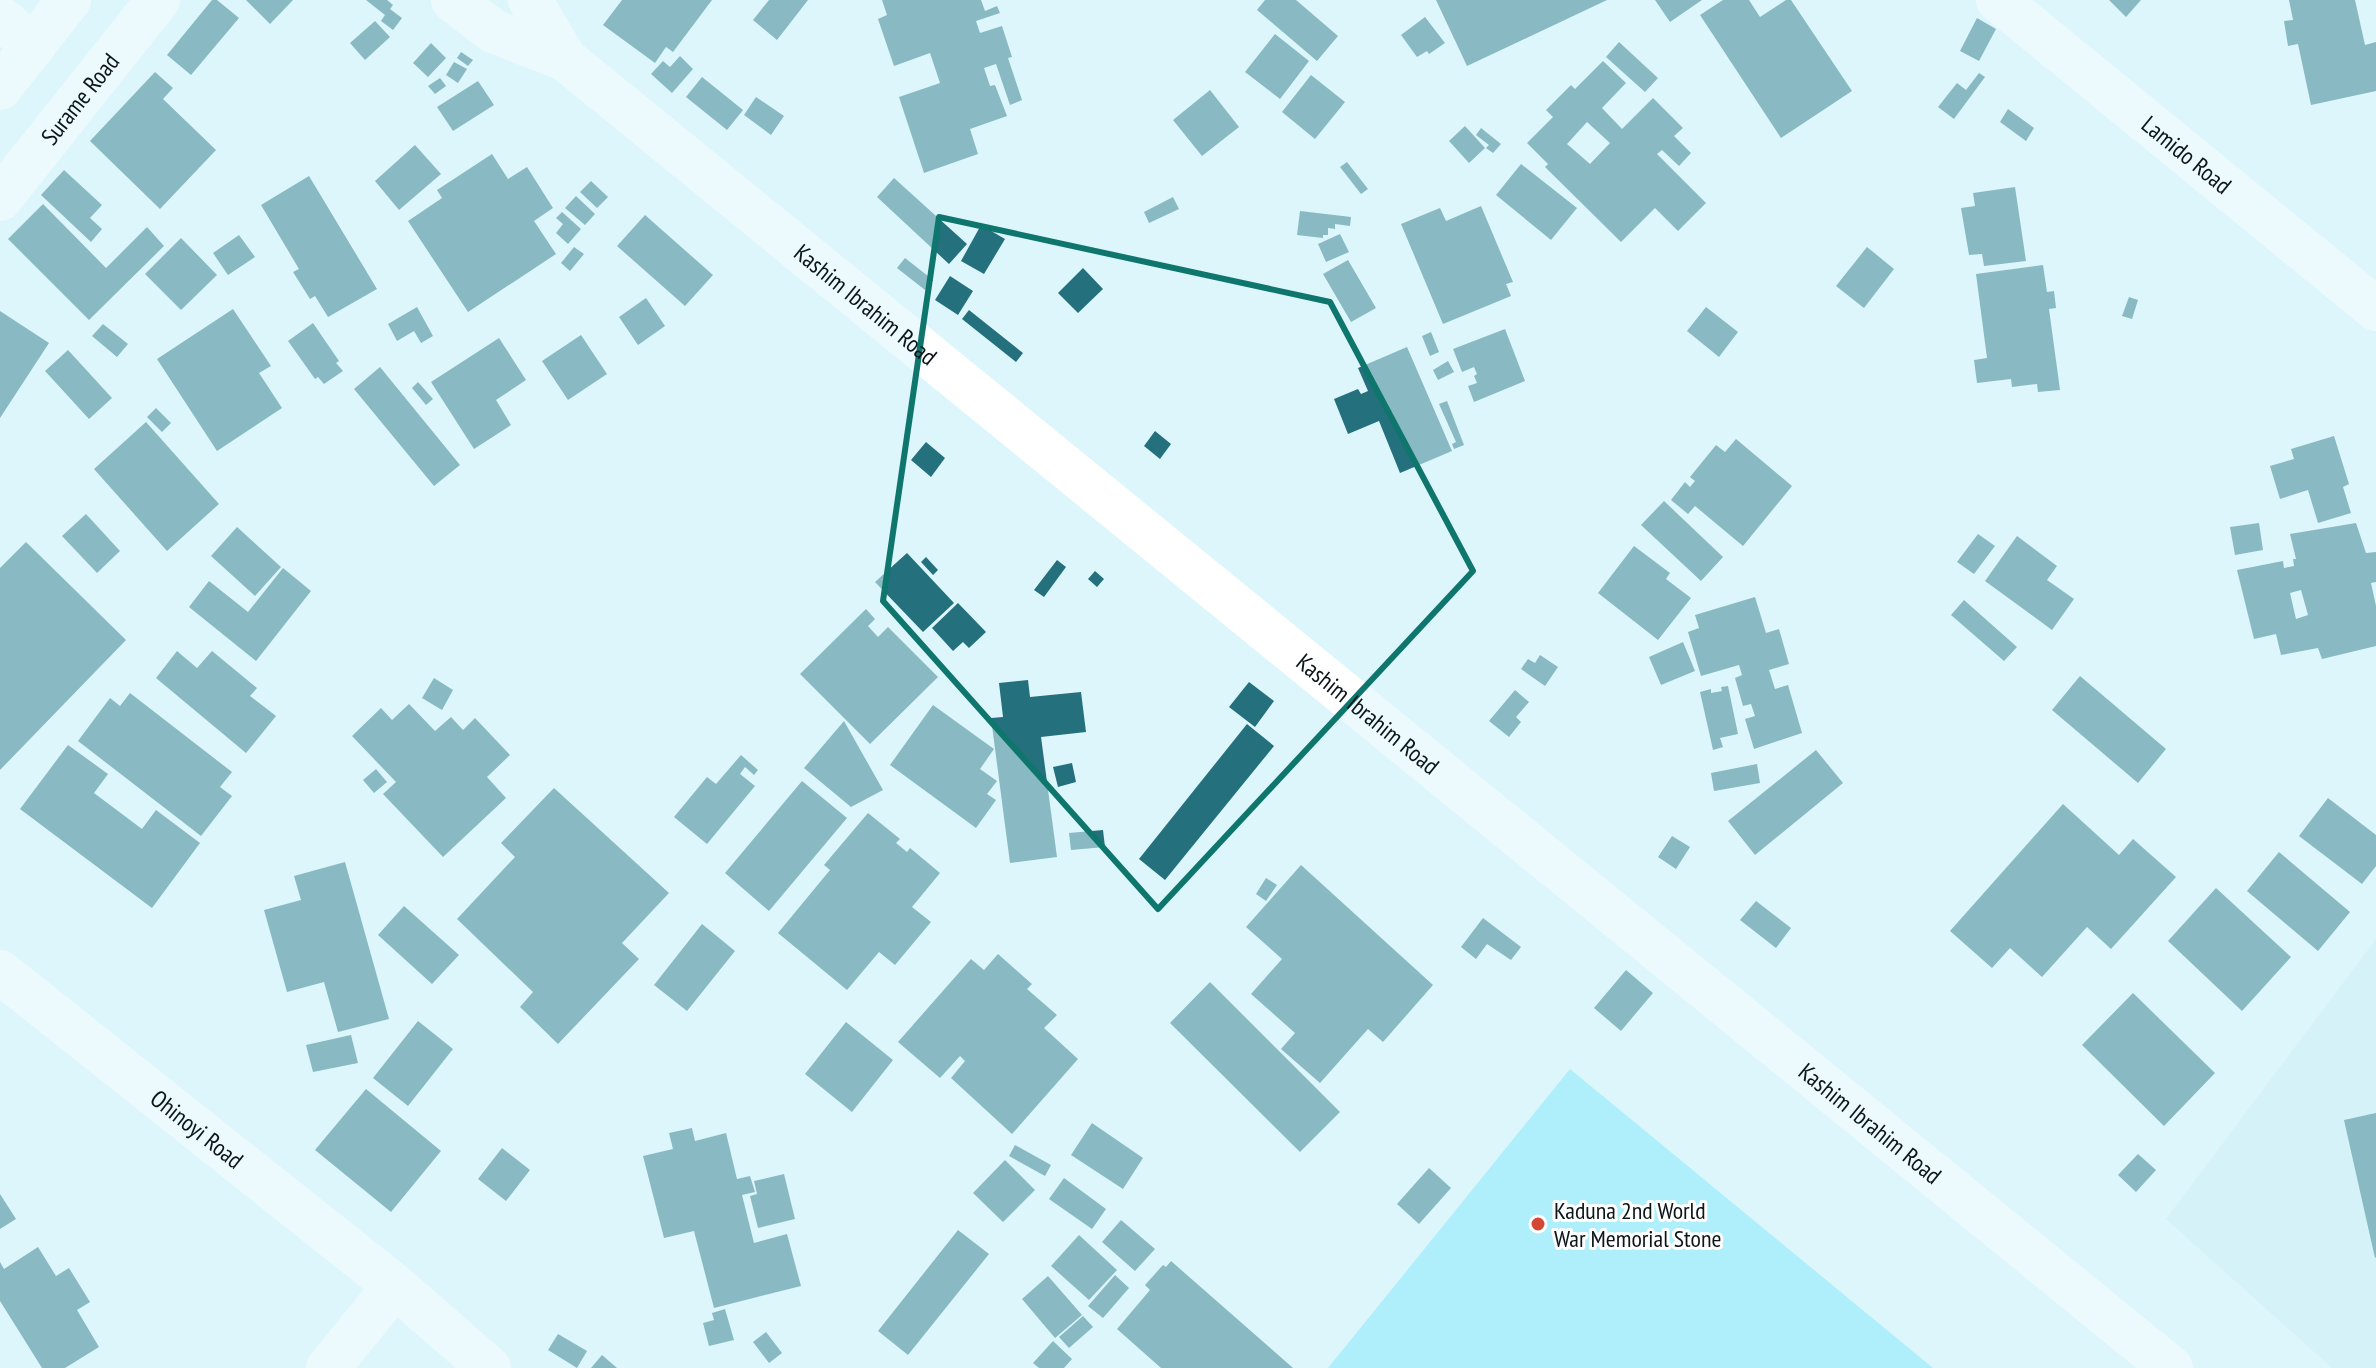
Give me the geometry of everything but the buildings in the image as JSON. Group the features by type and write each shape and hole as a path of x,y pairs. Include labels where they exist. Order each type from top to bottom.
{"street":[{"path":"0,88 69,0"},
{"name":"Surame Road","path":"0,199 158,0"},
{"name":"Kashim Ibrahim Road","path":"453,0 493,31 565,59 2171,1368"},
{"name":"Kashim Ibrahim Road","path":"530,0 565,59"},
{"name":"Lamido Road","path":"1998,0 2376,309"},
{"path":"0,18 34,46"},
{"name":"Ohinoyi Road","path":"0,972 395,1286 489,1368"},
{"path":"328,1368 395,1286"}],"highlighted area":[{"path":"939,217 1330,302 1473,571 1158,909 883,601"}],"shaded area":[{"path":"2376,939 2376,1368 2332,1368 2166,1219"},
{"path":"1570,1069 1933,1368 1328,1368"}],"place":[{"name":"Kaduna 2nd World War Memorial Stone","path":"1538,1224"}]}
